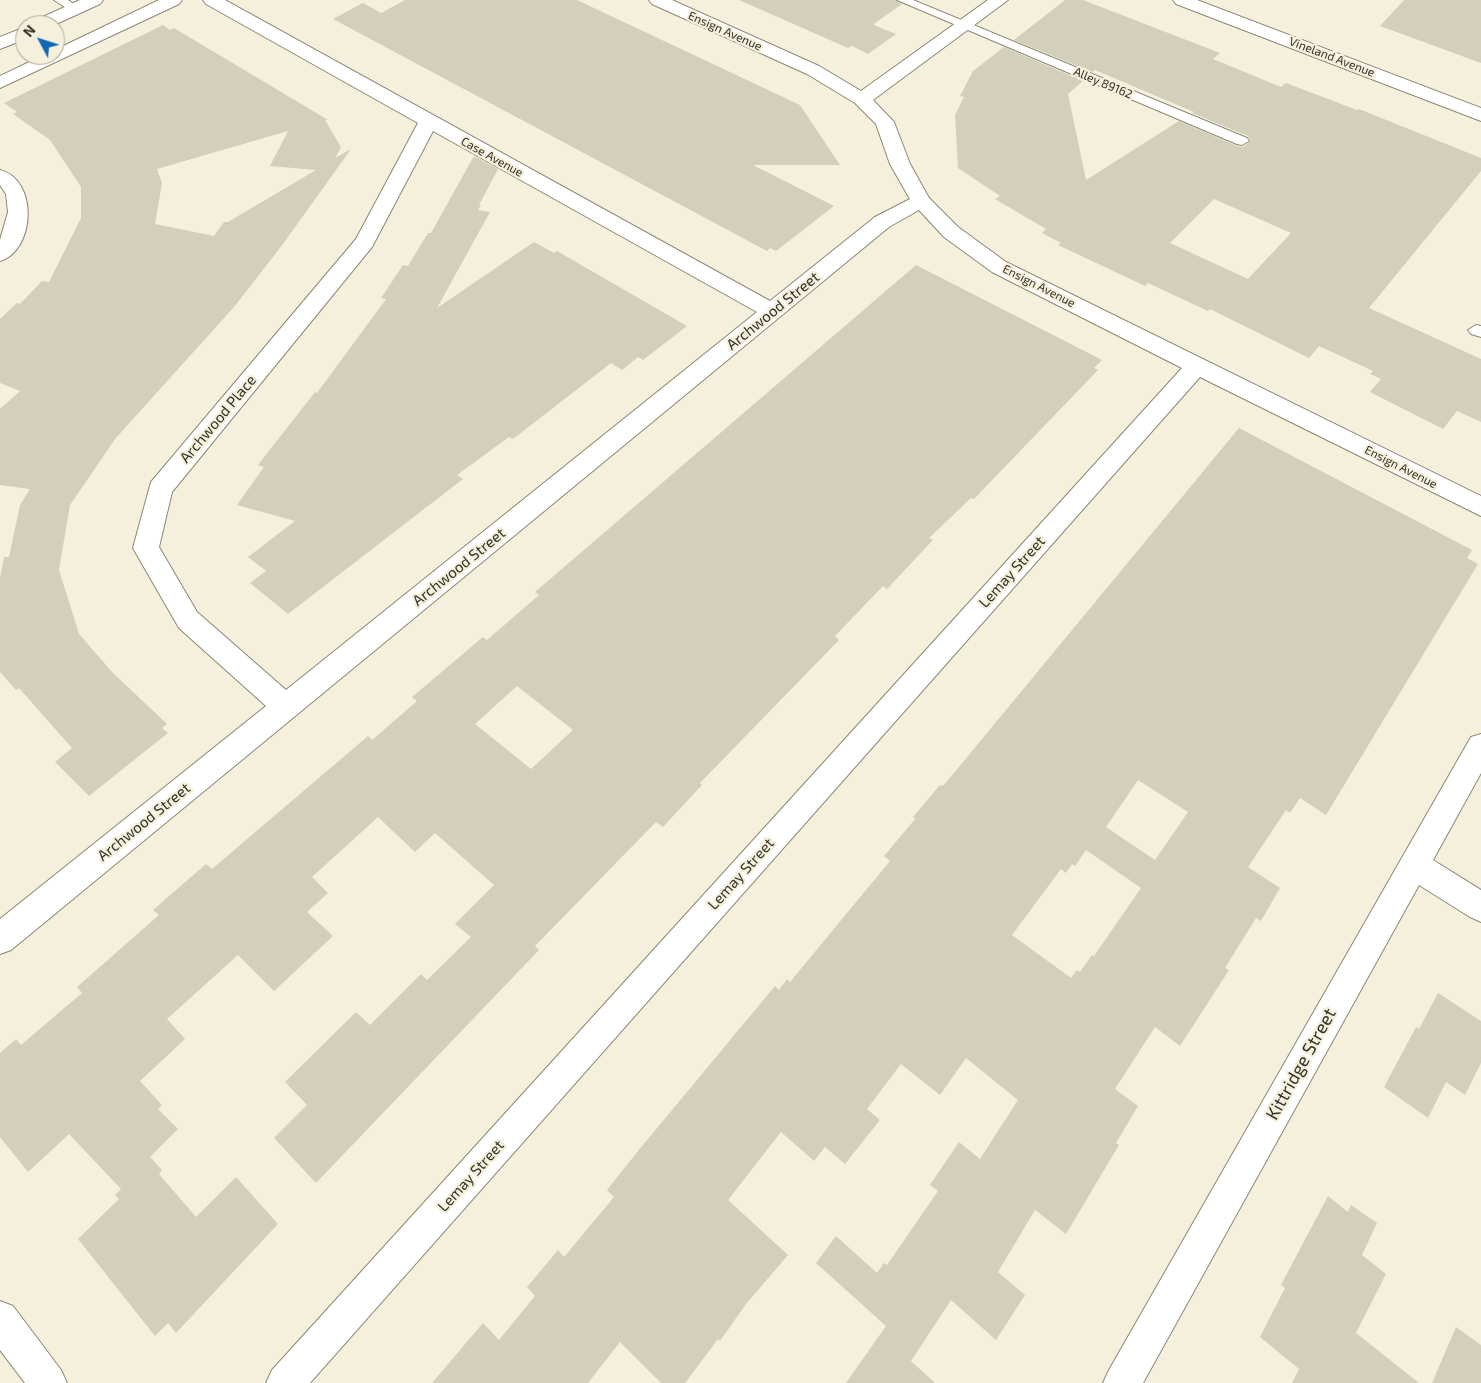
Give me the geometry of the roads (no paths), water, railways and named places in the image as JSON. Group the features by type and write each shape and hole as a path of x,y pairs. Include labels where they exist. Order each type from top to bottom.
{"street":[{"path":"62,15 94,0"},
{"path":"0,84 173,0"},
{"name":"Case Avenue","path":"212,0 772,312"},
{"name":"Ensign Avenue","path":"658,0 813,70 862,99 885,122 900,164 921,201 951,232 999,266 1481,507"},
{"path":"862,99 999,0"},
{"name":"Vineland Avenue","path":"1182,0 1481,115"},
{"path":"0,44 15,37"},
{"name":"Archwood Place","path":"287,707 188,620 146,548 160,489 365,242 428,122"},
{"path":"0,176 12,185 20,212 7,248 0,254"},
{"name":"Archwood Street","path":"0,939 882,222 921,201"},
{"name":"Lemay Street","path":"286,1383 1197,365"},
{"name":"Kittridge Street","path":"1122,1383 1481,746"},
{"path":"1414,865 1481,907"},
{"path":"0,1319 48,1383"}],"lane":[{"path":"60,0 75,9"},
{"path":"903,0 964,25"},
{"name":"Alley 89162","path":"964,25 1242,140"}]}
